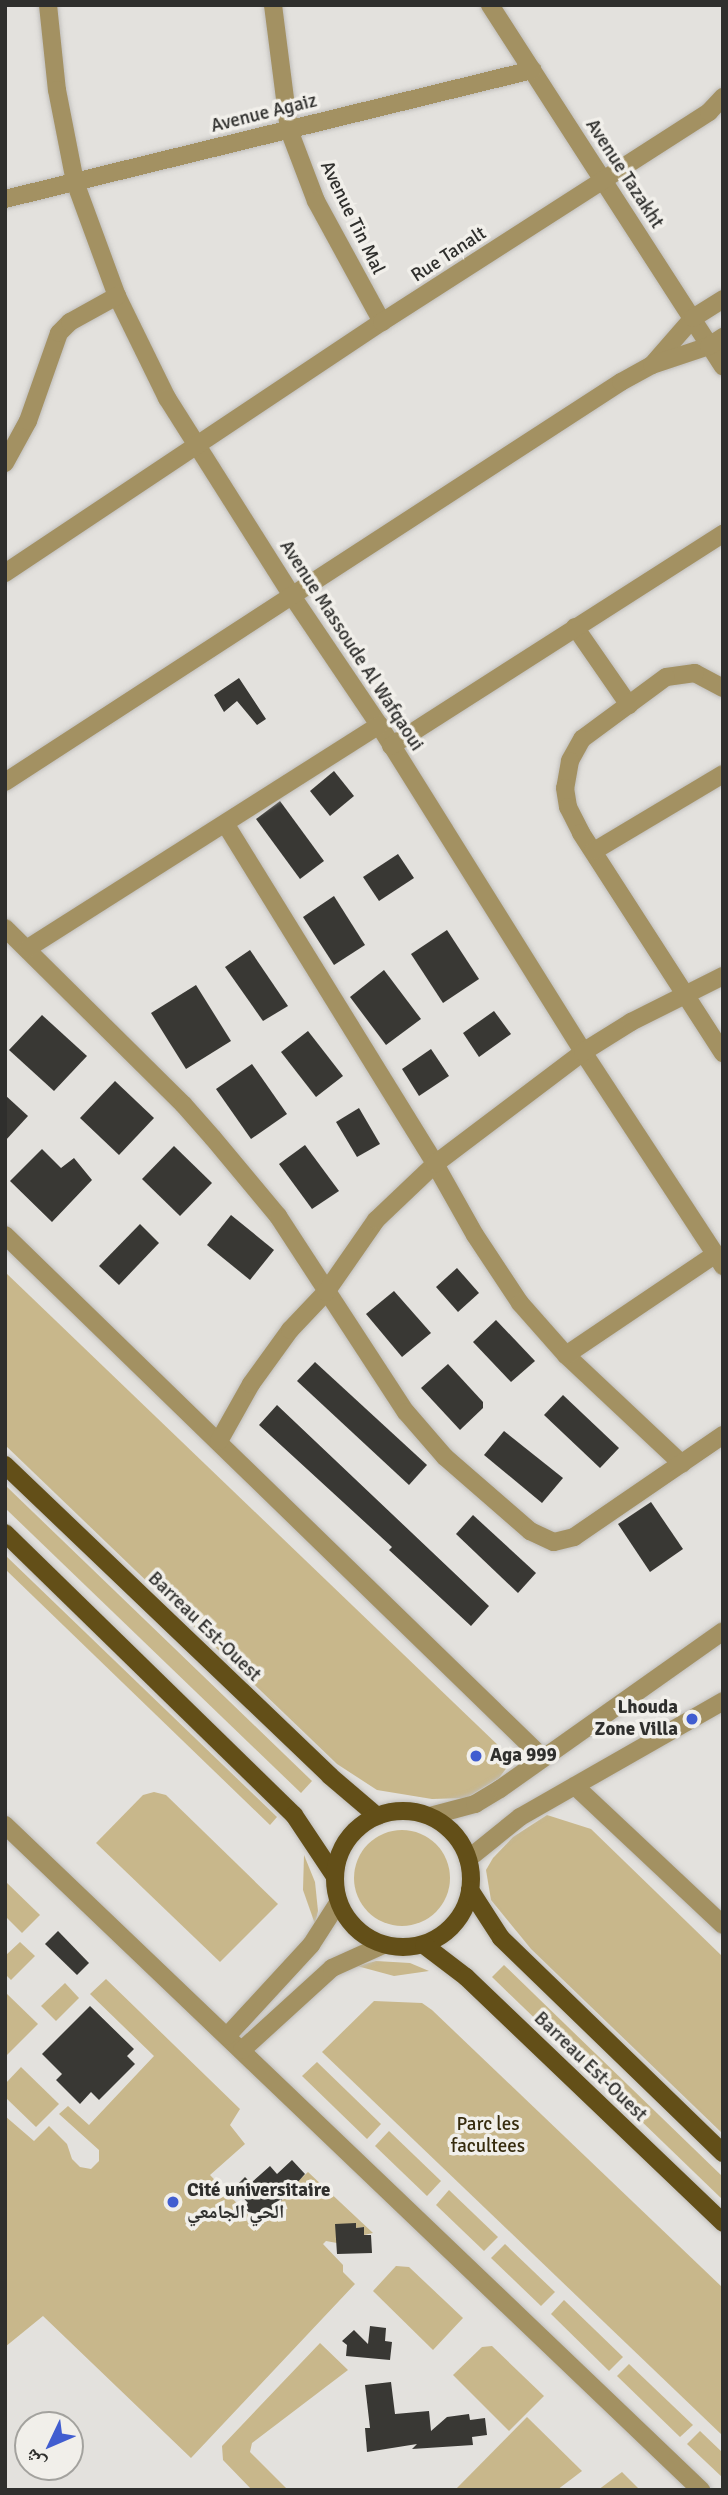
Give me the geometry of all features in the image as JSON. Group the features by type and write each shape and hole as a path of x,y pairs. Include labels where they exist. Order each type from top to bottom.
{"main road":[{"name":"Barreau Est-Ouest","path":"5,1465 330,1776 377,1816"},
{"path":"5,1533 295,1815 334,1875"},
{"path":"403,1811 430,1816 453,1833 468,1859 470,1890 465,1908 455,1924 424,1945 396,1948 383,1945 356,1929 338,1903 334,1875 337,1860 352,1833 377,1816 403,1811"},
{"name":"Barreau Est-Ouest","path":"470,1890 501,1938 723,2153"},
{"name":"Barreau Est-Ouest","path":"424,1945 466,1977 723,2223"}],"street":[{"name":"Avenue Massoude Al Wafqaoui","path":"48,5 57,90 75,182 117,296 167,398 292,596 379,725 583,1052 719,1260"},
{"name":"Avenue Tin Mal","path":"273,5 289,130 316,201 382,322"},
{"name":"Avenue Tazakht","path":"490,5 693,318 716,342 723,366"},
{"name":"Avenue Agaiz","path":"5,200 532,70"},
{"name":"Rue Tanalt","path":"7,567 709,112 722,99"},
{"path":"5,463 28,421 59,333 70,323 117,296"},
{"path":"652,365 693,318 723,299"},
{"path":"5,782 621,382 652,365 716,342"},
{"path":"391,746 723,534"},
{"path":"575,627 629,705"},
{"path":"723,688 695,673 666,677 582,739 570,761 565,788 568,807 594,851 723,1053"},
{"path":"28,948 226,825 379,725"},
{"path":"594,851 723,774"},
{"path":"226,825 435,1164 475,1235 520,1303 566,1355 682,1464"},
{"path":"5,928 28,948 213,1138 278,1216 406,1412 445,1457 543,1539 554,1542 574,1537 723,1435"},
{"path":"219,1441 251,1384 282,1341 326,1292 376,1220 435,1164 583,1052 685,993 723,976"},
{"path":"5,1235 542,1758"},
{"path":"566,1355 719,1260"},
{"path":"430,1816 475,1804 723,1631"},
{"path":"468,1859 520,1817 723,1701"},
{"path":"575,1786 723,1925"},
{"path":"5,1825 701,2490"},
{"path":"227,2036 311,1945 338,1903"},
{"path":"242,2050 332,1968 383,1945"}],"green space":[{"path":"5,1272 502,1749 508,1757 508,1766 499,1778 466,1798 432,1799 377,1790 337,1764 5,1445"},
{"path":"5,1485 312,1781 301,1793 5,1508"},
{"path":"5,1555 277,1817 270,1825 5,1569"},
{"path":"154,1792 166,1795 278,1904 220,1962 96,1843 143,1795"},
{"path":"547,1815 591,1829 723,1957 723,2134 531,1949 491,1900 486,1870 493,1858 513,1837"},
{"path":"402,1830 420,1834 436,1844 446,1860 450,1878 446,1896 436,1912 420,1922 402,1926 384,1922 368,1912 358,1896 354,1878 358,1860 368,1844 384,1834"},
{"path":"304,1855 315,1882 318,1911 315,1924 303,1890"},
{"path":"5,1881 40,1915 22,1933 5,1916"},
{"path":"20,1942 35,1956 11,1980 5,1974 5,1956"},
{"path":"376,1961 410,1963 429,1971 394,1976 357,1966"},
{"path":"504,1965 723,2177 723,2200 492,1977"},
{"path":"106,1979 240,2109 230,2125 245,2144 210,2175 250,2217 254,2220 266,2209 270,2212 284,2198 282,2196 308,2172 373,2233 364,2235 364,2227 356,2228 337,2243 326,2241 323,2244 343,2265 343,2272 355,2284 191,2458 43,2316 5,2347 5,2116 34,2141 49,2126 67,2144 72,2159 80,2167 91,2169 99,2161 99,2150 59,2114 68,2106 89,2125 154,2056 90,1994"},
{"path":"65,1983 79,1998 56,2021 41,2006"},
{"path":"5,1992 38,2024 5,2057"},
{"name":"Parc les facultees","path":"374,2001 422,2003 432,2010 723,2288 723,2436 322,2052"},
{"path":"317,2062 381,2124 367,2139 302,2076"},
{"path":"21,2067 59,2104 36,2127 5,2097 5,2084"},
{"path":"389,2131 441,2181 427,2196 375,2146"},
{"path":"449,2190 498,2237 484,2251 436,2205"},
{"path":"505,2244 555,2292 541,2306 491,2258"},
{"path":"396,2266 409,2267 463,2318 433,2350 373,2291"},
{"path":"564,2300 623,2357 609,2371 551,2314"},
{"path":"320,2343 348,2370 252,2443 250,2452 288,2490 252,2490 223,2460 222,2446"},
{"path":"492,2346 544,2396 509,2431 453,2375 482,2347"},
{"path":"629,2364 693,2425 680,2437 617,2376"},
{"path":"527,2417 582,2471 557,2490 455,2490"},
{"path":"700,2431 723,2453 723,2478 687,2444"},
{"path":"622,2472 640,2490 598,2490"}],"building":[{"path":"239,678 266,719 257,725 237,701 224,712 214,695"},
{"path":"334,771 354,796 330,816 310,791"},
{"path":"280,801 324,861 300,879 256,819"},
{"path":"398,854 414,878 379,901 363,877"},
{"path":"334,896 365,945 334,965 303,917"},
{"path":"447,930 479,979 443,1003 411,954"},
{"path":"250,950 288,1006 263,1021 225,967"},
{"path":"384,970 421,1019 386,1045 350,997"},
{"path":"196,985 231,1041 186,1069 151,1013"},
{"path":"494,1011 511,1034 479,1057 463,1033"},
{"path":"42,1015 87,1056 54,1091 9,1050"},
{"path":"308,1031 343,1076 316,1097 281,1052"},
{"path":"431,1049 449,1076 419,1096 402,1069"},
{"path":"252,1064 287,1114 251,1139 216,1089"},
{"path":"115,1081 154,1118 119,1155 80,1118"},
{"path":"5,1095 28,1116 5,1141"},
{"path":"359,1108 380,1144 357,1157 336,1122"},
{"path":"305,1145 339,1191 312,1209 279,1164"},
{"path":"174,1146 212,1183 180,1216 142,1179"},
{"path":"42,1149 61,1168 74,1158 92,1180 52,1222 10,1181"},
{"path":"231,1215 274,1250 250,1280 207,1245"},
{"path":"140,1224 159,1243 119,1285 99,1266"},
{"path":"457,1268 479,1293 458,1312 436,1287"},
{"path":"394,1291 431,1333 402,1357 366,1314"},
{"path":"496,1320 535,1361 511,1382 473,1342"},
{"path":"315,1362 427,1465 409,1485 297,1381"},
{"path":"448,1364 483,1402 483,1408 460,1430 421,1388"},
{"path":"563,1395 619,1448 600,1468 544,1415"},
{"path":"277,1405 489,1606 471,1626 389,1550 392,1547 259,1425"},
{"path":"504,1431 563,1478 542,1503 484,1455"},
{"path":"651,1502 683,1549 650,1572 618,1524"},
{"path":"473,1515 536,1573 518,1593 456,1534"},
{"path":"58,1931 89,1963 77,1975 45,1944"},
{"path":"90,2006 134,2049 127,2056 135,2064 99,2100 91,2092 80,2104 56,2080 62,2074 42,2054"},
{"path":"292,2160 305,2174 270,2213 266,2209 255,2219 244,2207 248,2203 234,2188 245,2177 251,2183 270,2166 277,2174"},
{"path":"356,2223 356,2228 364,2227 364,2235 371,2235 372,2253 337,2254 335,2224"},
{"path":"370,2326 386,2328 385,2341 392,2342 390,2360 346,2356 347,2345 342,2341 354,2330 368,2344"},
{"path":"391,2382 395,2414 429,2411 431,2431 447,2417 469,2414 470,2420 485,2418 487,2435 472,2437 473,2445 412,2449 417,2444 367,2452 365,2428 370,2428 365,2385"}],"place":[{"name":"Lhouda Zone Villa","path":"692,1719"},
{"name":"Aga 999","path":"476,1756"},
{"name":"Cité universitaire الحي الجامعي","path":"173,2202"}]}
